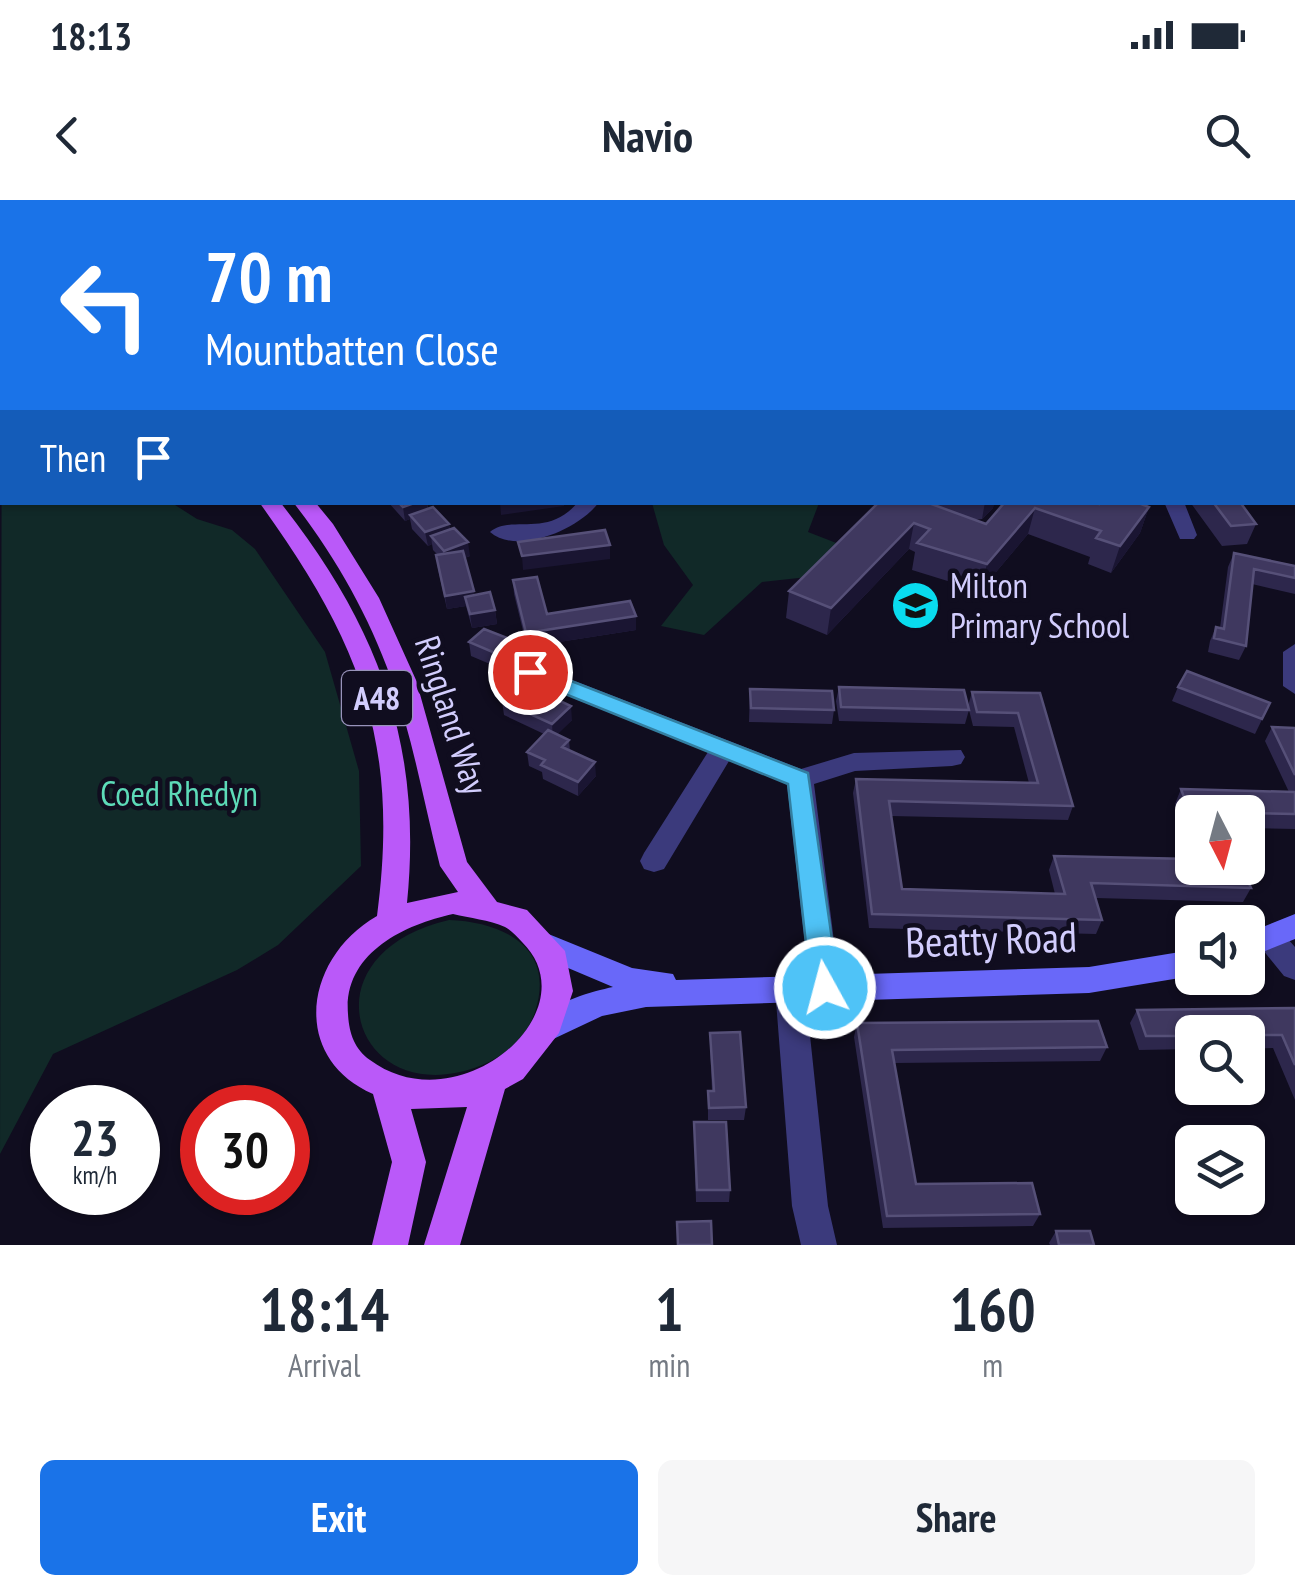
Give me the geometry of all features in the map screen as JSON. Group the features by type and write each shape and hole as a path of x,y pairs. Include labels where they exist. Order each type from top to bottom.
{"main road":[{"name":"Ringland Way","path":"272,505 300,538 334,597 375,690 396,773 396,877 391,919"},
{"name":"Ringland Way","path":"306,505 323,524 368,598 404,680 454,866 484,904"},
{"name":"A48","path":"389,1090 357,1070 346,1057 336,1043 330,1010 334,984 347,958 366,936 391,919 437,904 484,904 530,926 546,945"},
{"path":"390,1245 409,1162 389,1090 422,1096 457,1094 491,1082 525,1058 549,1027 557,1006 558,984 546,945"},
{"path":"442,1245 491,1082"}],"street":[{"path":"500,532 523,534 555,529 588,505"},
{"path":"1175,505 1186,536"},
{"path":"1295,652 1295,686"},
{"path":"530,672 800,780 854,762 952,757"},
{"path":"654,861 722,750"},
{"path":"800,780 825,988"},
{"path":"1271,937 1295,967"},
{"name":"Beatty Road","path":"546,945 630,981 732,988 1089,980 1175,966"},
{"name":"Beatty Road","path":"549,1027 597,1004 646,994 732,988"},
{"path":"790,988 810,1206 818,1245"}],"green space":[{"name":"Coed Rhedyn","path":"2,505 175,505 197,519 232,530 255,549 325,652 359,771 361,866 278,945 237,970 53,1054 37,1085 30,1085 30,1097 0,1154"},
{"path":"653,505 818,505 808,532 844,546 817,576 762,582 704,635 661,626 693,585 664,545"},
{"path":"449,920 489,926 506,933 532,955 540,990 535,1012 514,1044 482,1065 438,1075 402,1069 376,1051 362,1025 360,995 373,965 402,938"}],"building":[{"path":"876,505 934,505 986,524 1002,505 1149,507 1120,546 1096,538 1101,531 1035,508 987,564 917,543 930,529 914,523 831,608 789,591"},
{"path":"1215,505 1242,505 1256,524 1231,526"},
{"path":"433,507 449,524 425,532 410,515"},
{"path":"454,528 468,542 444,551 431,536"},
{"path":"605,530 610,545 522,556 518,542"},
{"path":"463,551 474,591 445,596 436,555"},
{"path":"1234,553 1295,566 1295,578 1254,569 1246,646 1214,638 1216,627 1224,629"},
{"path":"537,577 547,614 630,601 636,616 526,633 513,580"},
{"path":"490,592 495,610 470,614 465,597"},
{"path":"484,629 510,639 495,653 469,642"},
{"path":"1187,671 1270,703 1262,719 1178,687"},
{"path":"522,683 571,706 552,724 502,701"},
{"path":"839,687 964,690 969,710 841,707"},
{"path":"750,689 832,691 834,710 751,708"},
{"path":"972,692 1040,693 1073,806 889,801 902,889 1065,894 1054,856 1175,859 1175,885 1251,888 1091,883 1102,920 872,914 856,779 1038,783 1018,713 977,712"},
{"path":"1272,727 1295,728 1295,775"},
{"path":"548,730 569,740 562,747 595,762 578,782 541,765 545,760 527,752"},
{"path":"1181,789 1295,792 1295,814 1265,813 1265,795 1183,795"},
{"path":"1295,1008 1295,1065 1282,1035 1265,1035 1265,1015 1175,1015 1175,1036 1146,1036 1137,1010"},
{"path":"1098,1021 1107,1047 892,1050 916,1184 1032,1183 1040,1214 887,1216 857,1023"},
{"path":"740,1032 746,1107 709,1108 708,1091 714,1091 710,1033"},
{"path":"694,1122 726,1122 730,1190 697,1190"},
{"path":"711,1221 712,1245 678,1245 677,1222"},
{"path":"1056,1231 1090,1231 1094,1245 1059,1245"}],"place":[{"name":"Milton Primary School","path":"915,605"}],"route":[{"path":"530,672 800,780 825,988"}]}
